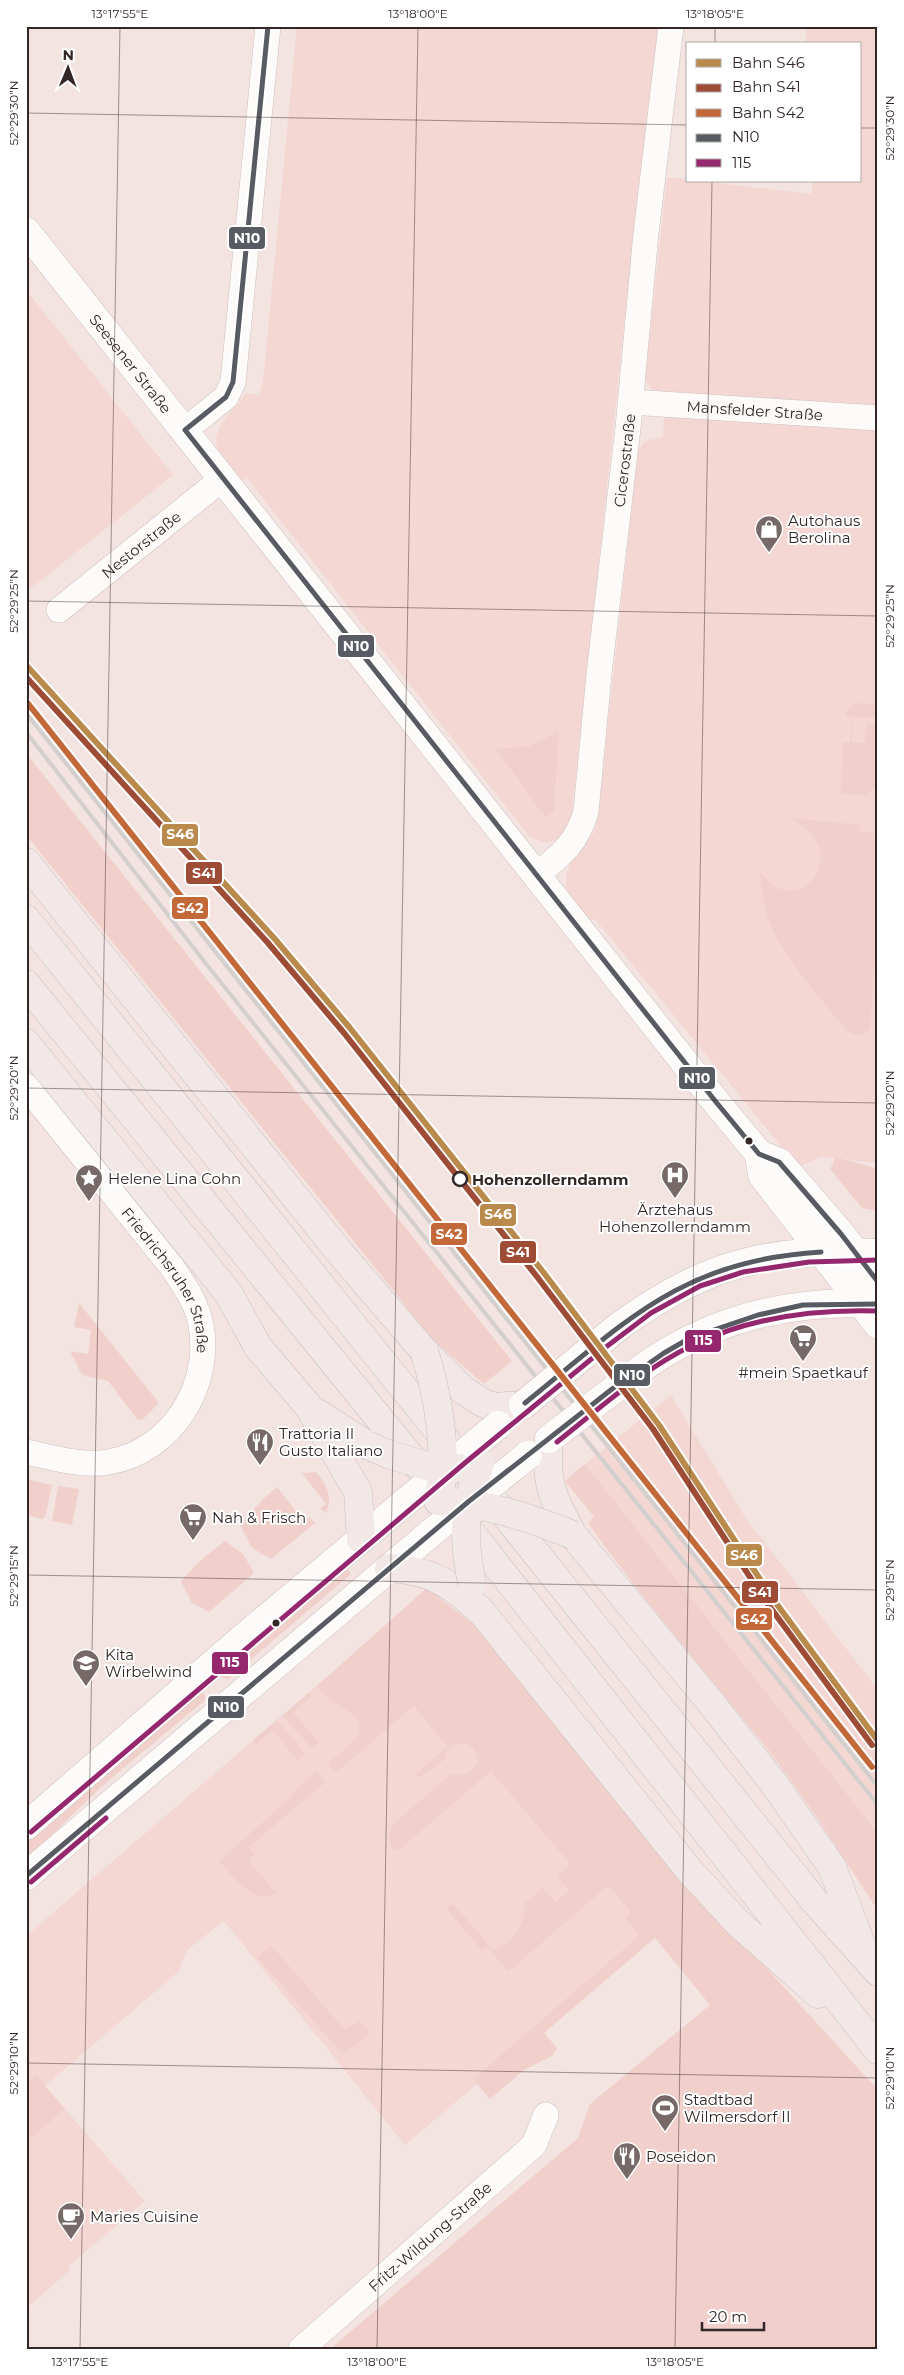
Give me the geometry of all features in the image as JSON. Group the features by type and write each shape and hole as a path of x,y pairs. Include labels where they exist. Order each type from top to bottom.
{"highway":[{"path":"26,862 341,1254 424,1351 463,1390 482,1404 494,1407 522,1405"},
{"path":"26,919 811,1896 872,1966"},
{"path":"26,984 493,1559 873,2044"},
{"path":"26,1043 229,1294 258,1347 309,1407 358,1492 361,1539"},
{"path":"424,1351 436,1402 443,1471 432,1532"},
{"path":"309,1407 367,1445 388,1454 443,1471 539,1447 547,1462 548,1483 554,1499 572,1535 716,1709 786,1800 832,1868 872,1966"},
{"path":"481,1612 472,1584 465,1530 468,1502 480,1463 498,1425"},
{"path":"409,1499 468,1502 527,1517 572,1535"},
{"path":"389,1568 414,1570 450,1585 481,1612 689,1870 738,1923 873,2044"}],"main road":[{"name":"Seesener Straße","path":"26,230 759,1154 779,1162 866,1253 878,1282"},
{"name":"Seesener Straße","path":"759,1154 762,1175 821,1252 869,1304 878,1325"},
{"path":"26,1826 237,1643 409,1499 618,1327 664,1295 724,1268 785,1255 821,1252 866,1253"},
{"path":"26,1876 468,1502 645,1366 690,1338 753,1316 803,1305 869,1304"}],"street":[{"path":"185,430 226,398 233,382 268,26"},
{"name":"Cicerostraße","path":"537,875 564,852 580,832 586,812 599,674 631,402 646,232 671,26"},
{"name":"Mansfelder Straße","path":"631,402 878,418"},
{"name":"Nestorstraße","path":"59,610 222,479"},
{"name":"Friedrichsruher Straße","path":"26,1086 161,1253 186,1288 201,1323 202,1361 192,1399 181,1417 162,1436 145,1448 127,1457 108,1462 67,1461 26,1452"},
{"name":"Fritz-Wildung-Straße","path":"301,2349 534,2145 546,2115"}],"shaded area":[{"path":"297,26 659,26 624,327 572,813 567,831 556,841 543,842 530,837 247,478 241,482 217,451 216,437 221,424 245,393 259,395 263,382"},
{"path":"807,26 878,26 878,408 658,395 651,389 645,379 667,177 686,179 686,182 709,182 811,194 813,182 862,182 862,42 805,42"},
{"path":"26,290 173,475 26,592"},
{"path":"664,416 878,427 878,1163 821,1157 798,1167 595,919 589,921 566,888 567,872 574,857 593,834 597,823 638,451 645,441 663,437"},
{"path":"855,703 878,704 878,718 845,716 847,709"},
{"path":"851,723 853,723 852,742 865,743 866,724 878,725 878,790 870,790 870,795 842,794 843,742 850,742"},
{"path":"559,731 554,812 545,817 496,749 530,746"},
{"path":"26,753 512,1361 484,1384 435,1342 26,835"},
{"path":"791,818 861,825 860,831 878,834 878,923 870,1029 867,1032 852,1034 846,1030 795,966 770,924 763,898 759,871 777,888 790,891 807,885 814,879 820,861 820,852 815,838"},
{"path":"836,1157 878,1169 878,1211 862,1208 830,1169"},
{"path":"79,1303 159,1403 142,1420 137,1419 108,1381 82,1375 70,1351 88,1354 91,1330 74,1327"},
{"path":"671,1395 745,1517 878,1690 878,1833 585,1464"},
{"path":"585,1464 878,1833 878,1911 825,1830 769,1751 631,1581 588,1523 594,1517 565,1481"},
{"path":"316,1472 328,1491 329,1501 326,1513 320,1509 326,1504 302,1473"},
{"path":"26,1479 52,1485 46,1514 43,1519 26,1515"},
{"path":"58,1486 79,1489 72,1525 52,1521"},
{"path":"277,1487 304,1521 309,1517 315,1523 271,1559 252,1548 240,1525 264,1498"},
{"path":"225,1541 243,1554 254,1573 209,1612 192,1603 181,1581 202,1559"},
{"path":"345,1565 351,1574 228,1679 223,1678 222,1674"},
{"path":"430,1585 439,1591 439,1598 485,1633 729,1927 878,2090 878,2349 330,2349 578,2138 590,2104 710,2005 655,1938 544,2033 557,2048 552,2056 524,2070 490,2099 476,2083 474,2078 639,1936 626,1919 630,1911 608,1886 508,1972 487,1947 482,1951 446,1908 453,1903 492,1949 495,1949 513,1937 521,1925 524,1904 543,1888 556,1902 569,1890 557,1877 570,1864 491,1771 399,1850 394,1850 389,1840 391,1829 395,1822 451,1774 464,1774 473,1769 478,1761 474,1749 466,1743 454,1745 446,1752 444,1760 419,1778 416,1774 447,1747 414,1706 336,1773 328,1763 351,1743 358,1733 359,1726 358,1721 350,1712 331,1700 317,1686"},
{"path":"386,1626 652,1935 405,2145 224,1921 187,1950 178,1972 45,2086 145,2201 68,2267 70,2270 27,2308 26,1936"},
{"path":"201,1691 205,1694 205,1700 102,1786 26,1860 26,1839"},
{"path":"309,1693 311,1698 293,1712 319,1742 311,1748 283,1715"},
{"path":"277,1720 305,1754 297,1760 273,1730 257,1744 252,1741"},
{"path":"317,1771 326,1782 249,1847 255,1854 249,1861 277,1894 259,1895 244,1888 219,1861 292,1796 291,1794"},
{"path":"271,1945 345,2030 358,2020 370,2033 343,2055 257,1957"},
{"path":"36,2075 65,2109 28,2140 26,2138 26,2083"}],"railway":[{"path":"26,713 878,1787"},
{"path":"26,732 207,965 878,1805"}],"rail line":[{"name":"S46","path":"26,665 274,938 350,1028 544,1273 659,1425 773,1599 878,1741"},
{"name":"S41","path":"26,677 268,943 344,1033 538,1278 653,1429 767,1603 872,1745"},
{"name":"S42","path":"26,701 872,1767"}],"transit line":[{"name":"N10","path":"185,430 226,397 233,382 268,26"},
{"name":"N10","path":"185,430 716,1102 759,1154 779,1162 841,1234 878,1282"},
{"name":"N10","path":"525,1403 627,1321 659,1300 693,1282 730,1268 772,1258 821,1252"},
{"name":"115","path":"31,1832 466,1462 606,1347 651,1313 700,1286 743,1272 809,1262 878,1260"},
{"name":"N10","path":"26,1876 468,1502 612,1389 664,1353 690,1338 758,1315 803,1305 878,1304"},
{"name":"115","path":"557,1442 639,1377 693,1345 715,1335 760,1321 807,1313 878,1311"},
{"name":"115","path":"31,1882 106,1818"}],"place":[{"name":"Autohaus Berolina","path":"769,553"},
{"name":"Hohenzollerndamm","path":"460,1179"},
{"name":"Ärztehaus Hohenzollerndamm","path":"675,1199"},
{"name":"Helene Lina Cohn","path":"89,1202"},
{"name":"#mein Spaetkauf","path":"803,1362"},
{"name":"Trattoria Il Gusto Italiano","path":"260,1466"},
{"name":"Nah & Frisch","path":"193,1541"},
{"name":"Kita Wirbelwind","path":"86,1687"},
{"name":"Stadtbad Wilmersdorf II","path":"665,2132"},
{"name":"Poseidon","path":"627,2180"},
{"name":"Maries Cuisine","path":"71,2240"}]}
